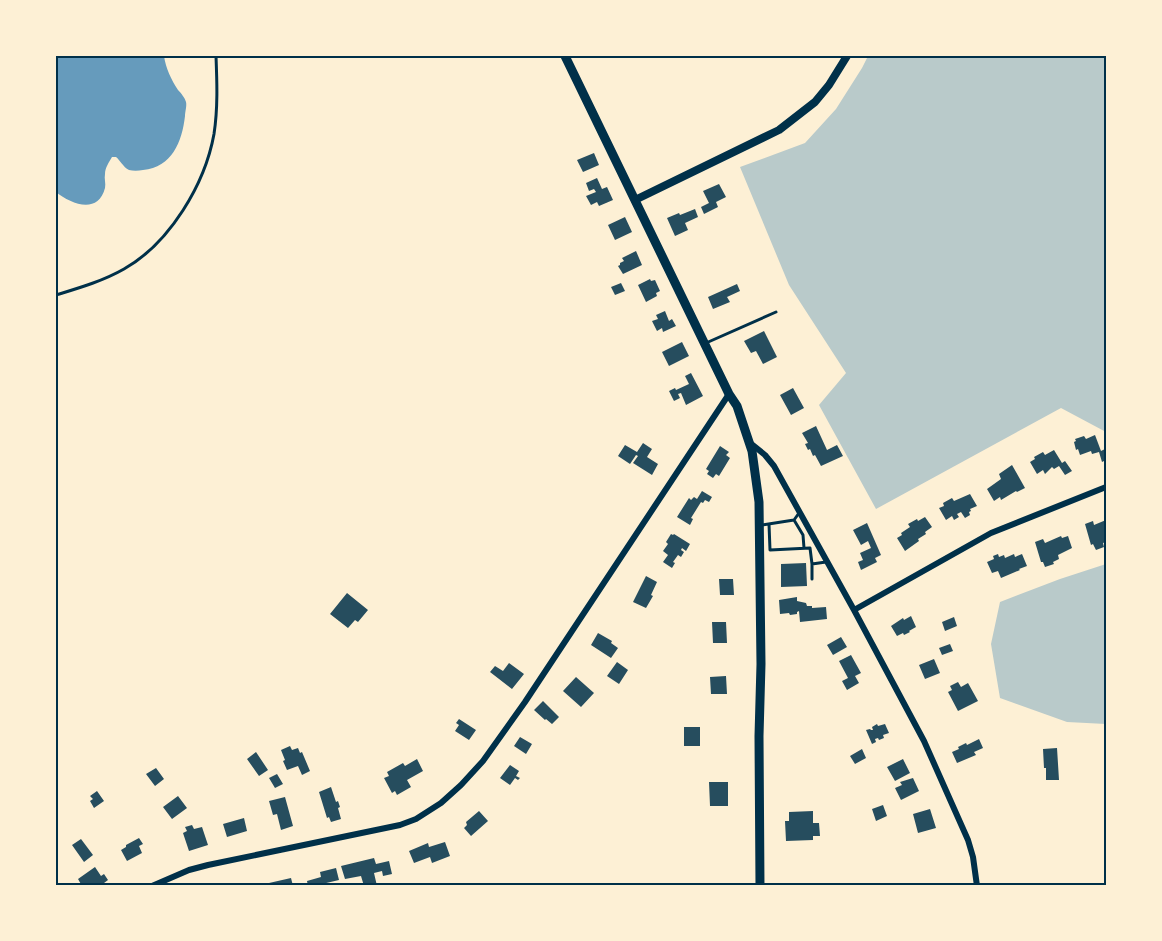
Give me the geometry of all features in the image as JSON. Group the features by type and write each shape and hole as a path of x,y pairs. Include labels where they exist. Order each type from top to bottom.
{"main road":[{"path":"565,56 704,344 737,406 749,442 764,525 760,885"}],"street":[{"path":"635,200 779,129 815,102 847,56"},
{"path":"152,885 198,868 400,825 424,814 452,795 483,761 516,716 729,394"},
{"path":"749,442 765,454 774,466 924,741 963,825 973,857 977,885"},
{"path":"854,610 991,533 1107,487"}],"lane":[{"path":"56,295 95,283 131,265 154,246 178,217 200,178 211,147 217,100 216,56"},
{"path":"704,344 776,312"},
{"path":"800,512 794,520 764,525 770,550 810,548 812,579"},
{"path":"794,520 803,535 804,548"},
{"path":"812,564 828,562"}],"shaded area":[{"path":"868,56 1106,56 1106,432 1061,408 876,509 819,405 846,373 789,285 740,167 805,143 836,109"},
{"path":"1106,564 1106,724 1067,722 1000,698 991,644 1000,602"}],"water":[{"path":"56,56 164,56 171,78 186,102 181,135 174,152 153,168 136,171 129,170 116,157 112,157 107,165 105,188 102,196 96,202 84,205 76,203 56,192"}],"building":[{"path":"594,153 599,165 583,172 577,160"},
{"path":"597,178 602,189 607,187 613,200 599,206 597,202 591,205 586,196 596,192 594,189 589,191 586,183"},
{"path":"719,184 726,197 716,202 718,207 704,214 701,207 709,203 703,191"},
{"path":"695,209 698,217 685,223 688,230 675,236 667,218"},
{"path":"625,217 632,232 615,240 608,225"},
{"path":"636,251 642,265 623,274 618,266 624,261 622,258"},
{"path":"650,279 655,280 660,291 656,293 657,296 646,302 638,285"},
{"path":"621,283 625,291 615,295 611,287"},
{"path":"737,284 740,291 727,297 730,302 713,309 708,297"},
{"path":"665,311 669,321 672,319 676,326 663,332 662,328 657,331 652,321 658,319 656,315"},
{"path":"764,331 777,357 763,364 756,351 751,353 744,341"},
{"path":"682,342 689,356 669,366 662,352"},
{"path":"691,373 703,396 686,405 681,393 678,394 680,398 674,401 669,391 689,384 685,376"},
{"path":"793,388 804,408 791,415 780,395"},
{"path":"816,426 827,450 837,445 843,456 821,466 815,455 813,456 810,449 808,450 805,444 808,443 802,433"},
{"path":"1095,435 1101,451 1105,449 1106,452 1106,460 1102,462 1099,452 1092,454 1091,451 1080,455 1078,449 1076,450 1075,439 1084,436 1086,439"},
{"path":"643,443 652,449 647,457 658,464 652,475 633,463 638,456 636,455 630,464 618,456 625,445 637,452"},
{"path":"720,446 729,452 726,455 730,458 719,476 716,474 713,478 707,474 709,471 706,469"},
{"path":"1054,450 1062,463 1065,461 1072,471 1065,475 1059,466 1054,469 1052,467 1045,474 1043,470 1037,474 1030,462 1043,452 1045,455"},
{"path":"1012,465 1025,488 994,501 987,489 1001,479 999,474"},
{"path":"702,491 712,497 709,502 705,500 701,502 691,518 693,519 690,525 677,517 689,498 697,499"},
{"path":"970,494 977,506 970,509 970,515 965,518 961,512 954,520 952,516 946,520 939,508 944,506 943,503 952,498 954,501"},
{"path":"925,517 932,527 918,539 919,541 905,551 897,538 910,527 908,524"},
{"path":"1106,520 1106,542 1103,543 1104,547 1096,550 1093,544 1091,545 1085,524 1093,521 1094,525"},
{"path":"867,523 881,555 875,558 877,562 861,570 858,562 863,560 860,553 871,548 868,541 861,545 853,530"},
{"path":"671,534 690,544 686,551 682,548 684,552 681,557 678,555 672,568 663,562 668,555 663,551"},
{"path":"1061,536 1062,538 1068,536 1072,548 1058,555 1059,559 1053,562 1054,564 1045,567 1041,562 1035,542 1043,539 1045,543"},
{"path":"998,554 999,557 1004,555 1005,558 1014,554 1015,557 1022,554 1027,566 1001,578 998,571 992,573 987,562"},
{"path":"806,563 807,586 781,587 781,564"},
{"path":"646,576 657,582 646,608 633,602"},
{"path":"719,579 733,579 734,595 720,595"},
{"path":"347,593 368,610 358,622 355,620 348,628 330,614"},
{"path":"797,597 797,601 806,603 812,608 826,607 827,619 800,622 799,611 797,614 780,614 779,600"},
{"path":"911,616 916,627 904,635 903,633 897,636 891,626"},
{"path":"954,617 957,626 945,631 942,622"},
{"path":"712,622 726,622 727,643 713,643"},
{"path":"598,633 612,641 611,643 618,648 611,658 591,645"},
{"path":"841,637 847,647 833,655 827,645"},
{"path":"950,644 953,651 942,655 939,648"},
{"path":"851,655 861,673 855,676 859,683 847,690 842,681 848,678 839,661"},
{"path":"934,659 940,673 925,679 919,665"},
{"path":"617,662 628,670 619,684 607,676"},
{"path":"509,663 524,674 512,689 490,672 495,666 503,671"},
{"path":"726,676 727,694 711,694 710,677"},
{"path":"576,677 594,693 581,707 563,691"},
{"path":"958,682 961,687 968,683 978,701 958,711 948,692 952,690 950,686"},
{"path":"543,701 559,717 552,724 534,710"},
{"path":"459,719 476,730 469,740 455,731 459,725 456,723"},
{"path":"877,724 878,726 885,724 889,733 883,735 884,738 875,739 876,742 872,744 866,730 873,730 872,727"},
{"path":"684,727 700,727 700,746 684,746"},
{"path":"520,737 532,744 526,754 514,746"},
{"path":"979,739 983,748 974,752 976,755 957,763 952,752 966,743 967,745"},
{"path":"290,746 292,750 298,748 300,753 302,752 310,771 302,775 298,766 287,770 281,750"},
{"path":"1057,748 1059,780 1046,780 1043,749"},
{"path":"862,749 866,758 855,764 850,756"},
{"path":"256,752 268,770 259,776 247,759"},
{"path":"417,759 423,771 407,780 411,787 397,795 395,791 392,793 384,778 389,776 387,772 403,763 405,766"},
{"path":"903,759 910,773 895,781 887,767"},
{"path":"510,765 519,771 516,776 520,778 518,780 515,778 510,785 500,778"},
{"path":"156,768 164,779 155,786 146,774"},
{"path":"277,774 283,784 275,788 269,778"},
{"path":"913,778 919,791 901,800 895,788 902,785 900,782"},
{"path":"709,782 728,782 728,806 710,806"},
{"path":"331,787 340,807 338,808 341,819 331,822 329,817 327,818 319,792"},
{"path":"97,791 104,801 94,808 90,801 93,799 90,796"},
{"path":"178,796 187,808 172,819 163,807"},
{"path":"285,797 293,826 281,830 277,814 273,815 269,801"},
{"path":"883,805 887,816 876,821 872,809"},
{"path":"930,809 936,828 918,833 913,814"},
{"path":"479,811 488,821 471,836 464,828 467,825 466,822"},
{"path":"813,811 813,823 819,823 820,836 813,836 813,840 786,841 785,821 789,821 789,812"},
{"path":"244,818 247,831 227,837 223,824"},
{"path":"192,825 194,829 202,827 208,845 189,851 183,833 187,831 185,827"},
{"path":"139,838 143,844 139,846 142,853 127,861 121,850"},
{"path":"81,839 93,855 84,862 72,845"},
{"path":"445,842 450,856 432,863 430,857 414,863 409,851 428,843 429,847"},
{"path":"374,858 376,864 389,861 392,874 383,876 382,871 374,873 377,886 364,886 361,876 345,879 341,866"},
{"path":"95,867 101,876 104,874 108,880 100,886 82,886 78,879"},
{"path":"336,868 339,880 322,884 323,886 308,886 307,881 321,877 320,872"},
{"path":"291,878 293,886 269,886 269,883"}]}
